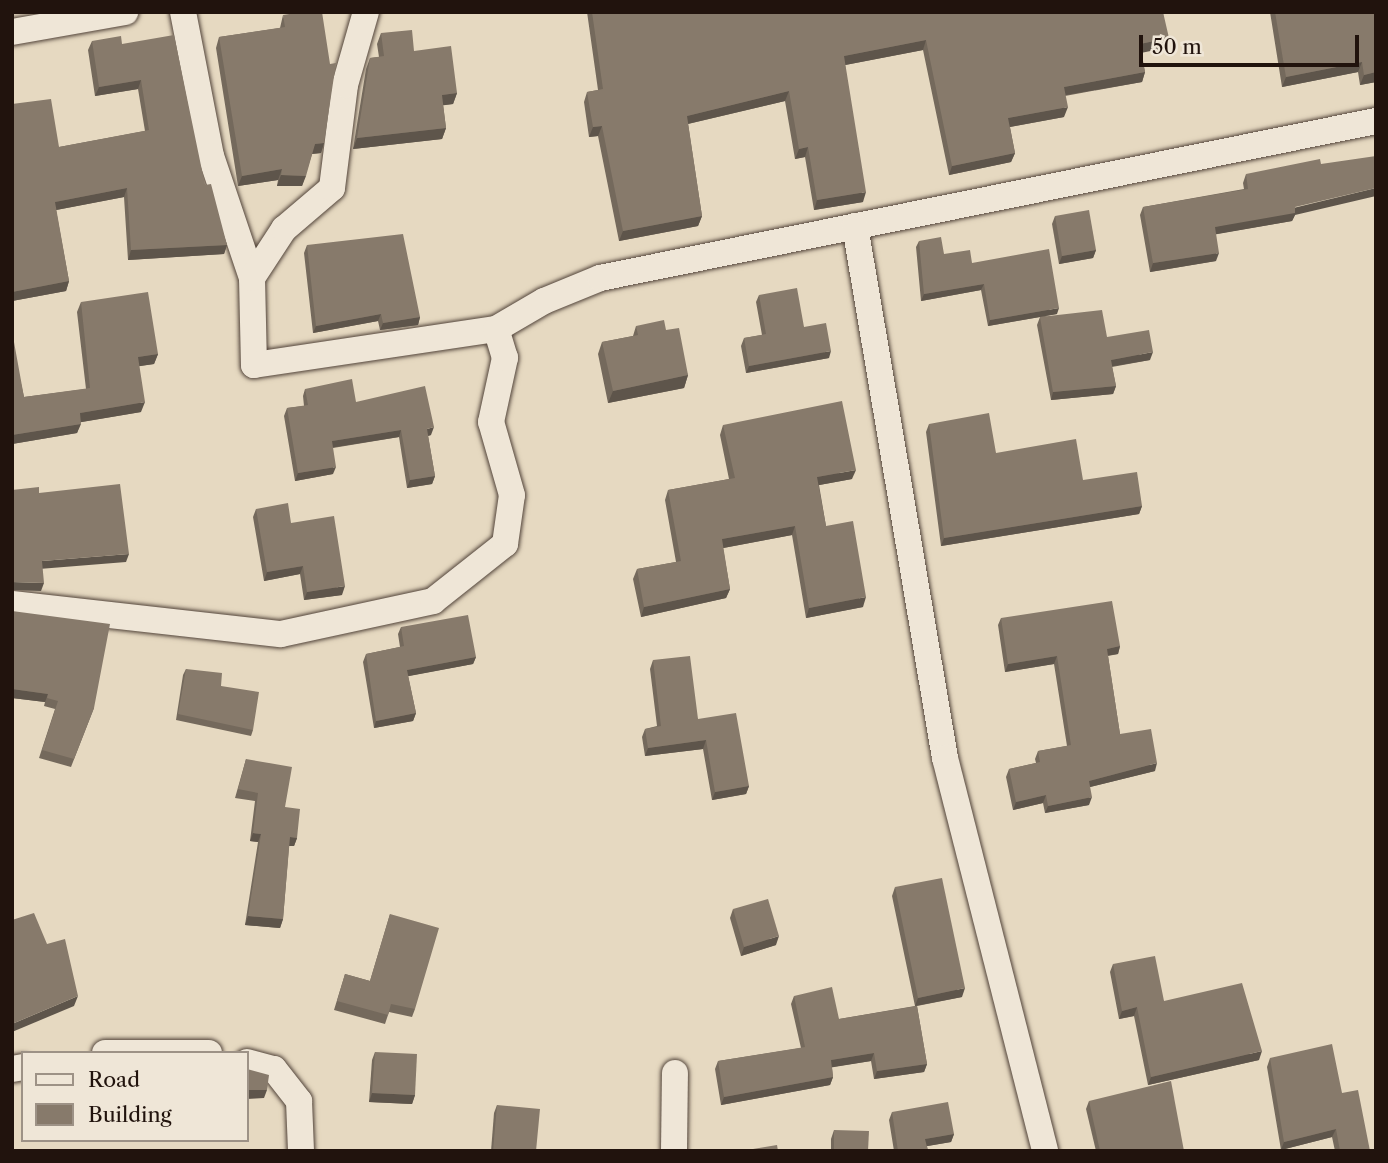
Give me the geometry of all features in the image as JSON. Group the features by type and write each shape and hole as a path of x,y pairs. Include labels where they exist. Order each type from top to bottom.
{"street":[{"path":"12,32 125,12"},
{"path":"183,12 211,156 252,278 254,365 496,328 544,301 600,278 1376,121"},
{"path":"252,278 284,229 332,188 345,85 366,12"},
{"path":"855,226 945,758 1045,1151"},
{"path":"12,604 281,634 433,601 505,544 512,495 491,422 505,358 496,328"},
{"path":"248,1062 274,1069 299,1101 301,1151"},
{"path":"674,1151 675,1073"}],"building":[{"path":"322,12 330,64 336,63 324,143 315,144 306,176 281,175 282,169 242,176 219,37 285,27 283,15"},
{"path":"592,12 1163,12 1169,38 1140,44 1145,72 1064,87 1068,107 1008,118 1015,153 952,166 926,40 844,56 866,192 817,200 808,147 799,149 789,91 687,116 702,216 623,231 602,126 593,127 587,92 603,89"},
{"path":"1275,12 1376,12 1376,72 1364,75 1362,62 1286,77"},
{"path":"412,30 414,51 451,46 457,93 442,95 446,128 357,138 370,58 384,56 381,33"},
{"path":"174,35 205,185 211,184 227,245 131,250 127,188 55,202 69,281 12,292 12,104 51,99 59,147 149,130 141,80 99,87 92,41 121,36 122,44"},
{"path":"1376,156 1376,188 1295,207 1295,213 1215,227 1219,253 1153,263 1143,207 1248,189 1246,174 1320,159 1321,164"},
{"path":"1089,210 1096,250 1062,256 1055,216"},
{"path":"403,234 420,317 383,323 381,314 316,326 307,245"},
{"path":"941,237 944,254 970,250 972,263 1049,249 1059,308 990,320 984,284 924,294 919,241"},
{"path":"797,288 804,327 826,323 831,351 749,366 744,338 766,334 759,295"},
{"path":"148,292 158,354 138,357 145,402 80,413 81,424 12,435 12,343 14,342 24,397 90,388 81,302"},
{"path":"1102,310 1107,337 1149,330 1153,352 1111,360 1116,386 1053,392 1040,317"},
{"path":"664,320 666,330 679,328 688,375 613,391 602,342 638,335 636,326"},
{"path":"352,379 356,402 425,386 434,427 427,429 435,476 410,480 401,430 332,441 336,467 298,473 287,408 308,405 305,389"},
{"path":"842,401 856,470 817,477 826,526 853,521 866,597 809,608 795,526 722,539 730,589 644,607 637,569 681,561 668,490 735,478 723,425"},
{"path":"989,413 996,453 1076,439 1083,480 1137,472 1142,506 944,538 929,424"},
{"path":"120,484 129,554 42,561 44,583 12,582 12,490 39,487 39,493"},
{"path":"288,503 291,523 334,516 345,586 307,592 303,566 267,572 256,509"},
{"path":"1112,601 1120,646 1107,649 1120,734 1151,729 1157,763 1089,781 1092,797 1048,806 1046,795 1016,802 1009,769 1040,762 1038,751 1071,745 1057,656 1008,664 1001,618"},
{"path":"12,611 110,624 94,708 74,759 42,750 58,701 47,698 48,694 12,689"},
{"path":"468,615 476,657 407,670 416,713 376,721 366,654 404,646 401,627"},
{"path":"690,656 698,719 736,713 749,786 715,792 706,740 648,748 645,729 661,726 653,660"},
{"path":"186,669 222,673 221,686 259,692 253,730 178,714"},
{"path":"246,759 292,767 285,807 300,809 297,838 290,837 283,919 248,916 261,834 253,833 258,793 238,789"},
{"path":"942,878 965,988 918,998 895,887"},
{"path":"768,899 779,936 744,947 733,909"},
{"path":"34,913 47,944 65,939 78,996 12,1024 12,920"},
{"path":"390,914 439,928 415,1009 391,1004 388,1015 337,1001 345,974 370,981"},
{"path":"1155,956 1164,1001 1242,983 1262,1051 1151,1077 1137,1007 1122,1011 1113,964"},
{"path":"832,987 839,1019 917,1006 927,1064 877,1071 874,1053 831,1060 833,1077 724,1097 718,1061 805,1047 794,996"},
{"path":"1332,1044 1342,1093 1358,1090 1370,1151 1340,1151 1336,1129 1284,1142 1270,1058"},
{"path":"375,1052 417,1054 415,1095 372,1093"},
{"path":"248,1069 269,1075 267,1090 248,1090"},
{"path":"1171,1081 1184,1151 1100,1151 1089,1101"},
{"path":"948,1102 954,1134 925,1139 928,1151 898,1151 892,1112"},
{"path":"497,1105 540,1109 536,1151 493,1151"},
{"path":"834,1130 869,1131 868,1151 834,1151"},
{"path":"777,1145 778,1151 741,1151"}]}
